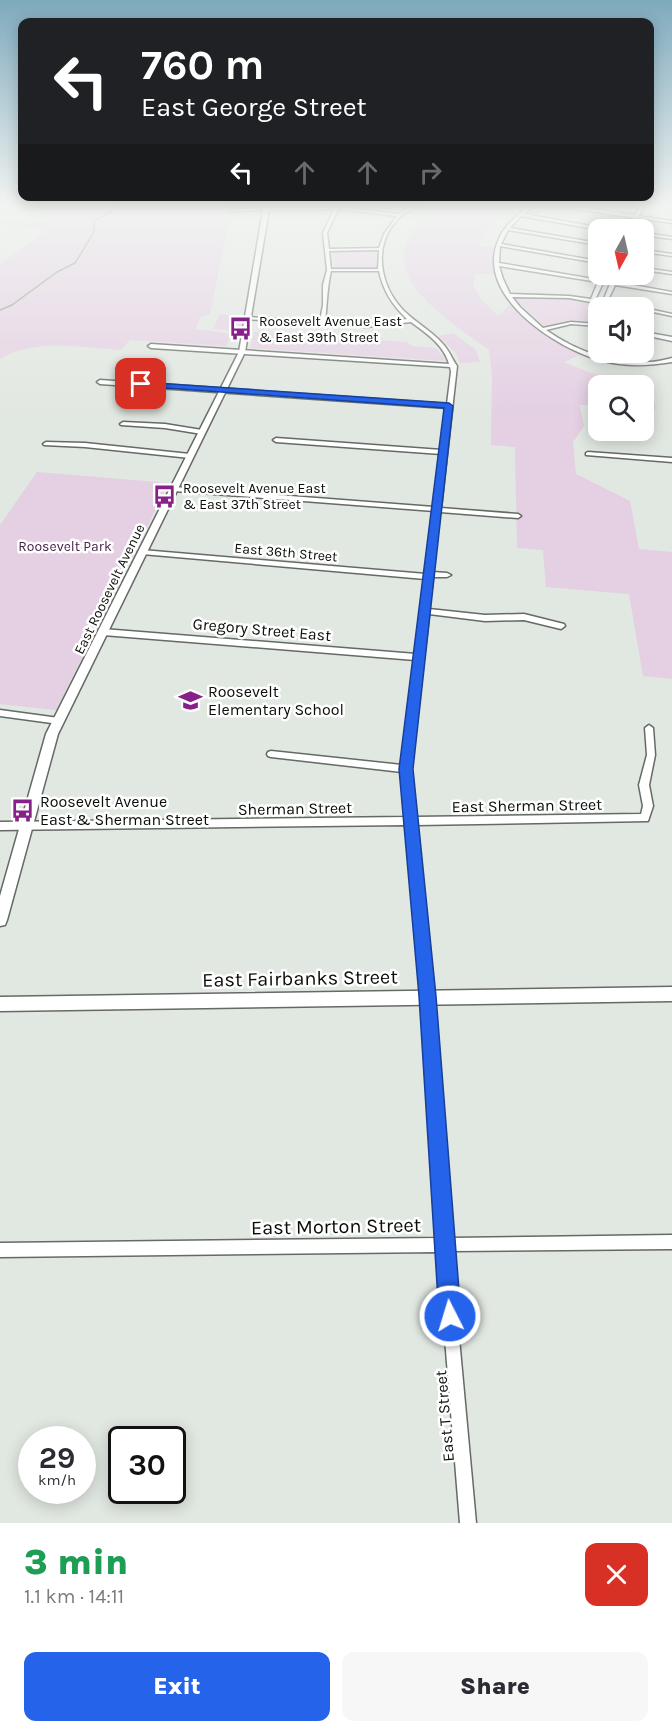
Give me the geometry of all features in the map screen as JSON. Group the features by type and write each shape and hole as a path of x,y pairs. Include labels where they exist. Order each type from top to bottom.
{"street":[{"name":"East Roosevelt Avenue","path":"0,920 52,734 242,352 255,275"},
{"path":"322,323 328,275"},
{"path":"151,346 453,366 449,351 394,302 384,275"},
{"path":"499,275 508,295 523,315 542,330 586,352 626,363 649,364 672,360"},
{"path":"565,275 588,279"},
{"path":"625,285 672,293"},
{"path":"508,295 588,300"},
{"path":"654,311 672,315"},
{"path":"248,318 375,326 412,320"},
{"path":"542,330 571,323 588,324"},
{"path":"654,336 672,339"},
{"name":"East T Street","path":"453,366 453,388 443,452 406,769 427,996 444,1244 468,1523"},
{"path":"100,382 449,406"},
{"path":"123,424 165,426 202,432"},
{"path":"276,440 443,452"},
{"path":"46,444 85,445 190,456"},
{"path":"588,454 672,460"},
{"path":"174,489 518,516"},
{"name":"East 36th Street","path":"142,552 447,575"},
{"path":"425,611 485,618 524,617 561,627"},
{"name":"Gregory Street East","path":"103,632 419,657"},
{"path":"0,713 59,721"},
{"name":"East Sherman Street","path":"410,822 645,818 648,806 644,785 651,755 649,728"},
{"path":"271,754 406,769"},
{"name":"Sherman Street","path":"0,826 410,822"},
{"name":"East Fairbanks Street","path":"0,1004 672,994"},
{"name":"East Morton Street","path":"0,1250 672,1242"}],"green space":[{"path":"0,275 218,275 210,314 200,317 196,329 232,334 226,346 130,340 121,350 43,346 28,348 0,359"},
{"path":"408,275 475,275 473,285 481,299 498,316 510,304 541,331 582,354 564,362 601,375 588,375 588,405 580,405 584,426 573,442 576,474 630,501 639,549 672,552 672,679 643,676 629,594 546,587 543,550 517,548 515,447 491,445 492,374 489,350 429,304"},
{"path":"518,297 567,298 588,301 588,322 545,327 516,300"},
{"path":"219,314 245,316 242,331 214,329"},
{"path":"254,332 407,342 412,346 436,348 447,361 250,348"},
{"path":"453,333 476,350 480,362 460,363 455,352 438,336"},
{"name":"Roosevelt Park","path":"37,472 169,483 56,710 0,704 0,525"}],"waterway":[{"path":"0,310 12,305 53,275"}],"place":[{"name":"Roosevelt Avenue East & East 39th Street","path":"241,329"},
{"name":"Roosevelt Avenue East & East 37th Street","path":"165,496"},
{"name":"Roosevelt Elementary School","path":"190,700"},
{"name":"Roosevelt Avenue East & Sherman Street","path":"22,810"}],"route":[{"path":"141,384 449,406 406,769 427,996 450,1316"}]}
